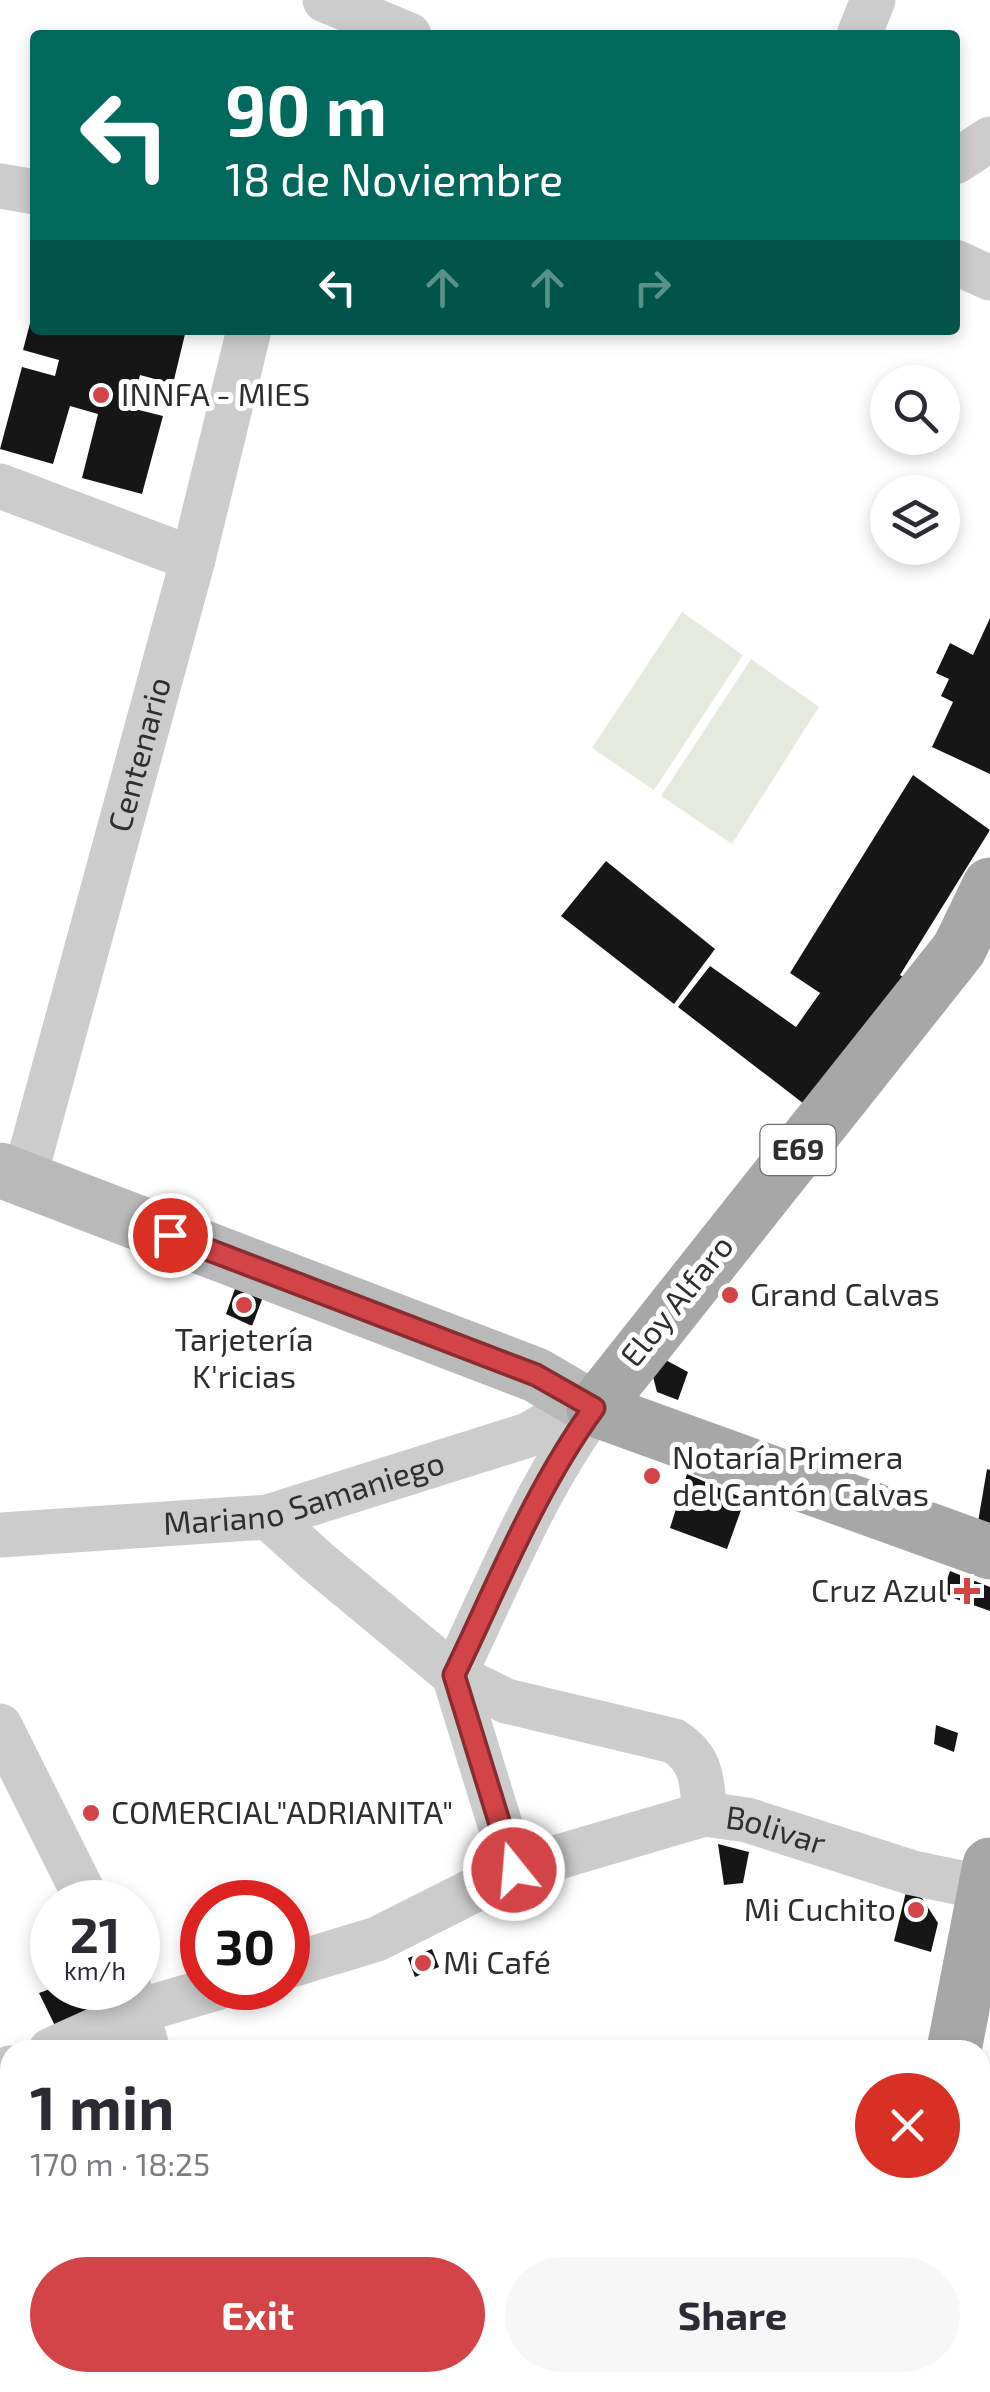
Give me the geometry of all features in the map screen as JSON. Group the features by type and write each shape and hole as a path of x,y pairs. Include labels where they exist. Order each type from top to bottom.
{"main road":[{"name":"Eloy Alfaro","path":"594,1408 960,948 990,885"},
{"path":"12,1174 536,1375 594,1408 990,1552"},
{"path":"952,2040 988,1877"}],"street":[{"path":"861,30 873,0"},
{"path":"334,10 394,30"},
{"path":"960,159 990,139"},
{"path":"0,186 30,191"},
{"path":"960,264 990,278"},
{"name":"Centenario","path":"12,1174 194,559 248,335"},
{"path":"0,486 194,559"},
{"name":"Mariano Samaniego","path":"0,1535 268,1517 528,1435 555,1419 594,1408"},
{"name":"Eloy Alfaro","path":"454,1675 542,1495 594,1408"},
{"path":"504,1443 529,1451 536,1460 542,1474 542,1495"},
{"path":"268,1517 454,1675 506,1701 674,1741 692,1753 700,1772 705,1814"},
{"path":"454,1675 514,1870"},
{"path":"0,1726 77,1880"},
{"name":"Bolivar","path":"310,1959 377,1939 514,1870 705,1814 748,1820 913,1873 988,1877"},
{"path":"77,2040 180,2001"}],"shaded area":[{"path":"682,612 743,655 654,790 592,748"},
{"path":"751,659 819,707 732,844 661,796"}],"building":[{"path":"30,323 30,335 185,335 173,384 140,375 131,408 163,416 142,494 82,478 98,414 70,406 53,464 0,449 22,367 55,376 59,360 23,350"},
{"path":"990,618 990,774 932,747 953,702 941,696 949,679 936,673 950,643 973,655"},
{"path":"913,775 990,830 900,975 908,980 808,1107 678,1007 710,966 796,1027 820,993 790,973"},
{"path":"606,861 715,949 674,1004 561,916"},
{"name":"Tarjetería K'ricias","path":"236,1286 263,1297 252,1326 226,1314"},
{"path":"660,1357 688,1372 678,1400 657,1392 651,1369"},
{"path":"987,1469 990,1470 990,1524 978,1522"},
{"path":"687,1474 745,1499 727,1549 670,1528"},
{"name":"Cruz Azul","path":"950,1571 990,1587 990,1611 942,1594"},
{"path":"936,1725 958,1733 954,1752 934,1744"},
{"path":"718,1844 749,1852 743,1883 724,1885"},
{"name":"Mi Cuchito","path":"906,1892 922,1898 938,1923 931,1952 894,1941"},
{"name":"Mi Café","path":"432,1949 439,1967 415,1977 408,1958"},
{"path":"47,2010 91,2010 85,2027 60,2036"}],"place":[{"name":"INNFA - MIES","path":"101,395"},
{"name":"Grand Calvas","path":"730,1295"},
{"name":"Tarjetería K'ricias","path":"244,1305"},
{"name":"Notaría Primera del Cantón Calvas","path":"652,1476"},
{"name":"Cruz Azul","path":"967,1591"},
{"name":"COMERCIAL\"ADRIANITA\"","path":"91,1813"},
{"name":"Mi Cuchito","path":"916,1910"},
{"name":"Mi Café","path":"423,1963"}],"route":[{"path":"170,1235 536,1375 594,1408 542,1495 454,1675 514,1870"}]}
